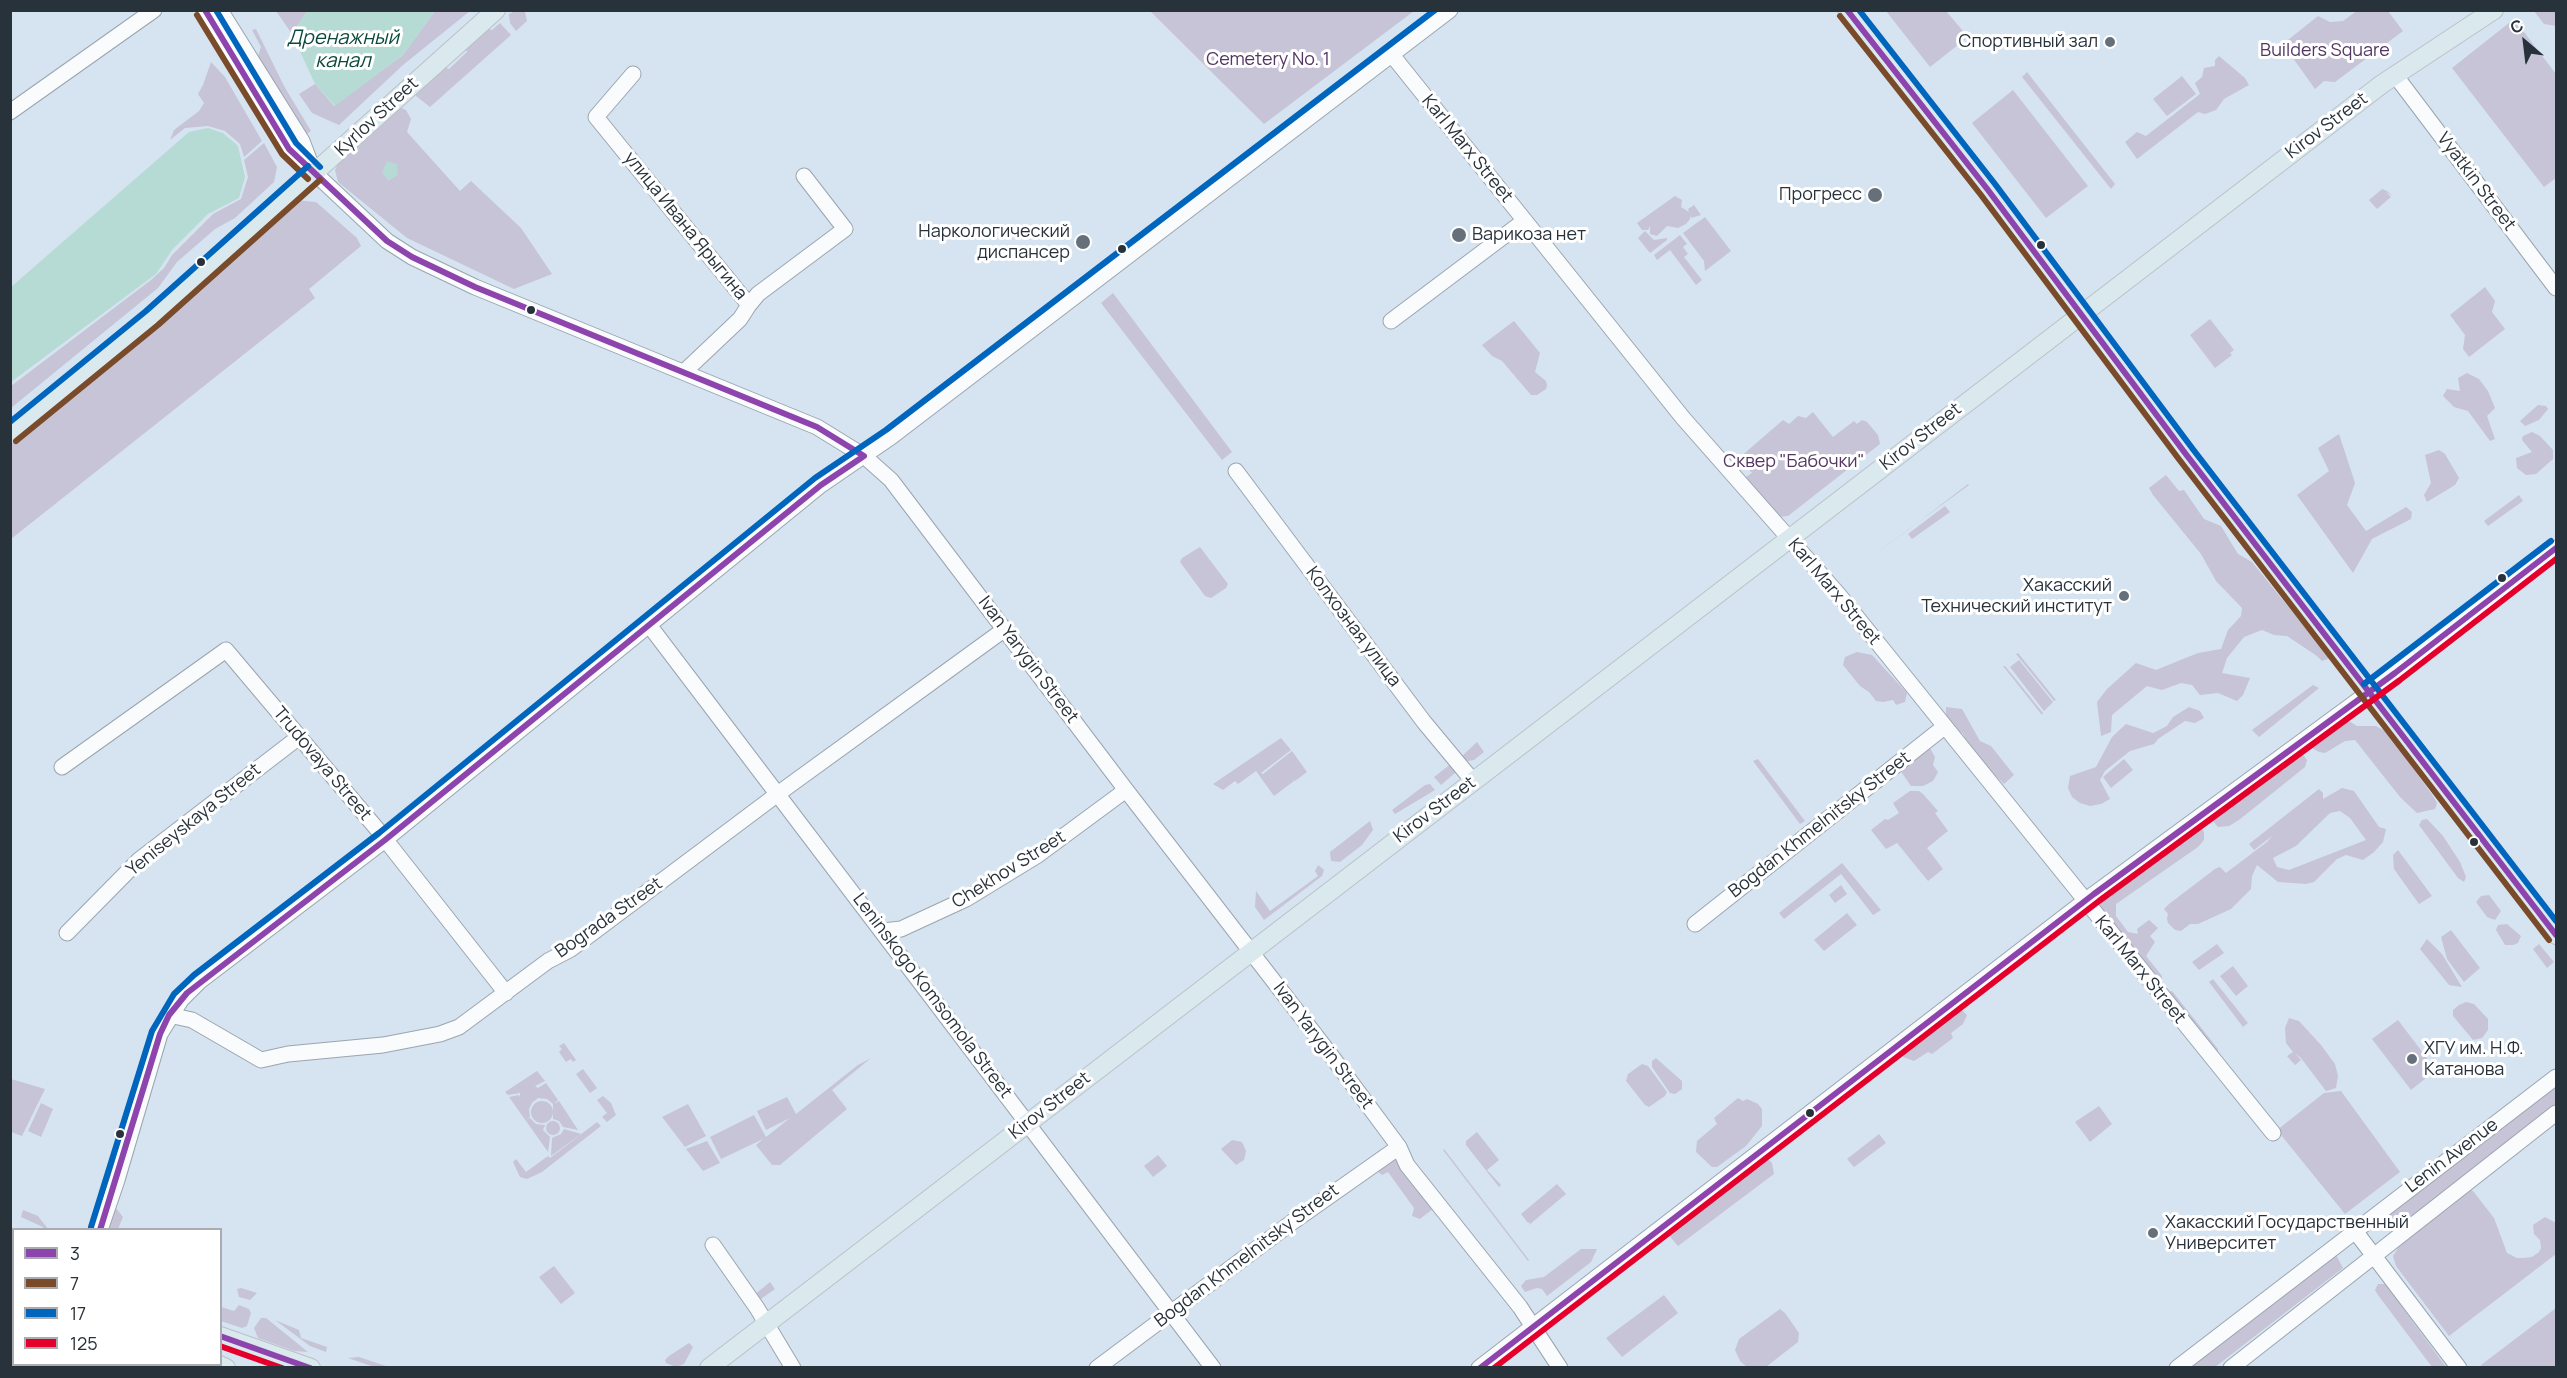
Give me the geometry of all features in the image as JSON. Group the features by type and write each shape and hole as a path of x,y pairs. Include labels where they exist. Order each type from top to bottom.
{"main road":[{"name":"Kyrlov Street","path":"10,434 152,318 339,153 398,96 496,10"},
{"path":"1847,10 2556,935"},
{"name":"Kirov Street","path":"709,1368 2395,75 2484,13"},
{"path":"222,1337 311,1368"}],"street":[{"path":"10,112 154,10"},
{"name":"Ivan Yarygin Street","path":"205,10 289,149 381,236 412,257 548,318 817,427 864,456 891,480 1399,1147 1407,1165 1520,1307 1560,1368"},
{"path":"220,10 302,141 314,173"},
{"path":"101,1228 160,1034 169,1015 200,981 385,840 821,485 864,456 1450,10"},
{"name":"Karl Marx Street","path":"1392,55 1683,418 1839,595 2273,1133"},
{"name":"улица Ивана Ярыгина","path":"633,74 596,117 750,305 740,319 684,372"},
{"name":"Vyatkin Street","path":"2395,75 2556,288"},
{"path":"750,305 758,294 845,229 804,176"},
{"path":"1391,321 1524,221"},
{"name":"Колхозная улица","path":"1236,471 1424,722 1473,782"},
{"path":"1479,1368 2084,901 2369,691 2556,548"},
{"name":"Leninskogo Komsomola Street","path":"649,625 779,793 1213,1368"},
{"name":"Bograda Street","path":"169,1015 192,1020 261,1060 288,1054 383,1045 440,1034 459,1027 548,961 571,949 779,793 1005,629"},
{"name":"Trudovaya Street","path":"62,767 226,650 385,840 506,993"},
{"name":"Bogdan Khmelnitsky Street","path":"1695,924 1944,727"},
{"name":"Yeniseyskaya Street","path":"67,933 139,860 299,737"},
{"name":"Chekhov Street","path":"883,932 902,929 966,899 1038,855 1126,790"},
{"name":"Lenin Avenue","path":"2177,1368 2556,1077"},
{"name":"Lenin Avenue","path":"2231,1368 2556,1113"},
{"name":"Bogdan Khmelnitsky Street","path":"1097,1368 1366,1168 1399,1147"},
{"path":"2355,1231 2459,1368"},
{"path":"713,1245 793,1368"}],"green space":[{"name":"Builders Square","path":"2358,10 2388,11 2403,31 2335,82 2324,81 2315,89 2283,44 2318,16 2330,22 2343,21"},
{"path":"276,11 310,11 306,13 292,34"},
{"path":"435,11 470,11 403,65 339,125 312,113 299,94 315,84 334,106 403,55"},
{"path":"515,11 525,12 527,21 516,31 510,23 509,14"},
{"name":"Cemetery No. 1","path":"1150,11 1414,11 1264,124"},
{"path":"1886,11 1946,11 1968,37 1930,67"},
{"path":"2534,11 2556,11 2556,26 2544,24"},
{"path":"2514,19 2556,74 2556,178 2544,187 2452,68"},
{"path":"500,23 511,35 430,107 416,96 415,89 442,66 449,69 467,52 465,46 485,28 492,30"},
{"path":"256,29 284,86 311,131 304,136 257,59 261,47 252,30"},
{"path":"2219,56 2245,78 2249,85 2224,99 2216,110 2205,114 2198,112 2137,159 2125,142 2137,132 2146,136 2200,94 2195,83 2202,77 2204,68 2215,66 2215,60"},
{"path":"211,62 225,77 262,141 244,157 240,144 225,131 208,126 185,128 170,140 174,130 199,111 204,103 198,94"},
{"path":"2027,72 2115,184 2111,189 2022,77"},
{"path":"2182,76 2196,94 2167,116 2153,99"},
{"path":"2013,90 2088,186 2046,218 1972,123"},
{"path":"399,107 406,110 411,119 407,132 460,191 471,181 521,228 552,274 514,289 407,238 338,182 335,170 339,162"},
{"path":"264,143 277,167 274,182 235,218 215,229 177,262 158,288 11,408 11,386 151,280 164,268 172,255 213,214 241,199 248,177 244,160"},
{"path":"2382,189 2393,196 2386,192 2391,197 2377,209 2369,200"},
{"path":"1675,196 1682,200 1681,207 1689,212 1688,209 1694,205 1701,215 1691,218 1690,214 1690,219 1686,224 1678,228 1667,226 1657,236 1650,234 1650,226 1648,230 1642,230 1637,223"},
{"path":"295,200 316,202 357,238 361,246 309,289 315,298 11,539 11,443 46,416"},
{"path":"1705,217 1731,251 1705,271 1704,261 1683,233"},
{"path":"1645,231 1654,240 1667,238 1667,240 1650,253 1638,238"},
{"path":"1680,235 1687,244 1683,247 1688,254 1684,257 1702,280 1696,285 1670,250 1657,260 1654,255"},
{"path":"2485,287 2495,301 2492,312 2505,329 2469,357 2463,349 2465,335 2450,315"},
{"path":"1113,293 1232,452 1222,460 1101,303"},
{"path":"2210,319 2234,350 2230,353 2232,355 2215,368 2190,335"},
{"path":"1514,321 1540,353 1535,372 1546,381 1547,385 1546,389 1537,395 1531,395 1502,361 1492,356 1482,345"},
{"path":"2467,373 2479,379 2488,391 2495,408 2487,416 2495,439 2490,441 2468,411 2454,407 2443,396 2447,389 2460,391 2458,378"},
{"path":"2538,405 2546,406 2548,409 2539,420 2525,426 2520,421"},
{"name":"Сквер \"Бабочки\"","path":"1813,412 1833,437 1854,421 1857,424 1862,420 1867,422 1878,435 1880,444 1788,516 1778,517 1743,479 1752,473 1739,458 1783,420 1789,424 1798,416 1806,418"},
{"path":"2532,432 2540,436 2553,450 2553,459 2536,474 2526,475 2517,468 2516,458 2532,452 2522,440 2523,436"},
{"path":"2339,434 2355,483 2347,505 2366,531 2406,507 2412,512 2411,519 2372,539 2353,573 2297,495 2329,471 2318,448"},
{"path":"2439,450 2445,454 2459,478 2455,485 2427,502 2424,495 2431,483 2425,455"},
{"path":"2166,475 2179,491 2184,490 2204,519 2221,526 2238,554 2252,562 2330,658 2322,661 2287,636 2274,635 2262,630 2244,637 2227,658 2222,673 2250,678 2243,695 2237,701 2218,693 2200,695 2192,685 2181,683 2162,690 2147,686 2112,715 2111,732 2101,736 2097,702 2107,689 2136,663 2156,670 2198,653 2221,649 2228,630 2241,616 2242,608 2216,581 2201,554 2149,488"},
{"path":"1968,484 1969,485 1918,522"},
{"path":"2519,495 2523,501 2488,526 2484,521"},
{"path":"1945,506 1950,512 1912,539 1908,534"},
{"path":"1200,547 1228,584 1226,588 1211,598 1205,596 1180,562 1182,558"},
{"path":"1857,652 1872,655 1907,693 1905,702 1896,705 1893,700 1876,701 1860,686 1843,665 1845,657"},
{"path":"2018,653 2056,700 2054,701 2016,654"},
{"path":"2019,660 2053,702 2044,711 2010,667"},
{"path":"2003,666 2043,713 2042,715"},
{"path":"2313,685 2319,688 2259,737 2252,730"},
{"path":"1946,707 1962,709 1980,741 1991,746 2014,775 2004,784 1975,756 1963,734 1946,719"},
{"path":"2189,707 2200,711 2204,718 2195,723 2185,721 2154,744 2130,751 2105,771 2100,780 2110,799 2090,806 2072,797 2068,788 2070,776 2096,767 2112,737 2126,724 2153,733 2167,726 2173,717"},
{"path":"2341,716 2357,726 2376,726 2387,732 2433,796 2437,803 2435,809 2417,813 2400,797 2355,740 2345,741 2325,753 2312,748 2307,739"},
{"path":"1281,738 1291,750 1261,773 1263,774 1292,751 1307,772 1295,781 1293,779 1294,781 1274,796 1256,771 1238,784 1235,781 1223,790 1213,784"},
{"path":"1477,742 1484,752 1474,760 1468,761 1461,757"},
{"path":"1924,748 1930,748 1935,757 1933,765 1938,772 1933,781 1923,786 1911,786 1900,770"},
{"path":"2292,751 2301,752 2307,760 2305,767 2239,820 2229,826 2218,827 2212,820 2212,815"},
{"path":"1758,759 1805,821 1800,824 1753,761"},
{"path":"2124,759 2133,770 2111,788 2103,777"},
{"path":"1452,763 1455,773 1441,785 1434,777"},
{"path":"1430,784 1435,790 1395,814 1392,810 1425,785"},
{"path":"2342,788 2354,791 2379,827 2386,829 2383,842 2363,860 2346,855 2337,859 2314,882 2306,884 2278,882 2257,865 2252,876 2251,889 2231,909 2198,924 2190,924 2181,931 2175,930 2168,923 2168,914 2164,909 2169,904 2215,869 2220,867 2226,873 2267,842 2272,836 2254,850 2249,844 2319,789 2323,793 2323,799","holes":["2340,811 2350,818 2366,840 2289,870 2277,867 2273,858 2296,846 2330,813"]},
{"path":"1910,791 1919,791 1923,794 1938,811 1935,813 1948,831 1927,848 1943,869 1928,881 1897,843 1886,849 1871,830 1885,819 1888,820 1899,813 1893,803"},
{"path":"2427,819 2443,836 2460,862 2466,877 2464,882 2458,878 2419,825 2422,820"},
{"path":"1370,821 1373,830 1362,845 1340,862 1331,861 1330,852"},
{"path":"2196,822 2204,832 2204,840 2198,847 2116,904 2116,916 2128,932 2138,934 2137,929 2149,920 2158,928 2150,936 2155,942 2146,956 2162,976 2162,983 2156,984 2093,897"},
{"path":"2398,850 2432,896 2419,904 2394,869 2393,855"},
{"path":"1842,863 1881,910 1873,915 1841,874 1784,919 1779,913"},
{"path":"1318,865 1324,870 1322,876 1264,920 1255,907 1256,891 1270,911 1318,876 1315,871"},
{"path":"1841,885 1847,894 1835,903 1829,895"},
{"path":"2489,895 2501,911 2495,920 2487,917 2476,902 2481,896"},
{"path":"1847,913 1857,925 1824,951 1814,940"},
{"path":"2507,924 2521,936 2518,943 2505,945 2496,930 2498,925"},
{"path":"2451,930 2480,968 2464,982 2447,959 2441,937"},
{"path":"2427,939 2442,954 2462,987 2449,985 2420,949"},
{"path":"2217,944 2224,953 2199,970 2192,962"},
{"path":"2539,944 2554,962 2547,968 2533,949"},
{"path":"2233,966 2248,986 2236,996 2220,976"},
{"path":"2213,979 2248,1023 2243,1027 2209,982"},
{"path":"2172,991 2218,1049 2218,1052 2214,1053 2166,993"},
{"path":"2466,1002 2474,1004 2488,1019 2488,1030 2482,1038 2473,1040 2453,1016 2453,1010"},
{"path":"1956,1004 1967,1015 1963,1024 1951,1033 1953,1038 1932,1054 1928,1052 1914,1061 1903,1057 1901,1049"},
{"path":"2289,1018 2299,1021 2335,1064 2338,1076 2336,1088 2326,1091 2301,1058 2295,1053 2301,1060 2295,1065 2287,1056 2293,1052 2286,1043 2285,1028"},
{"path":"2398,1020 2436,1070 2411,1090 2372,1039"},
{"path":"564,1043 576,1060 573,1062 571,1059 566,1062 559,1052 562,1049 559,1046"},
{"path":"871,1058 832,1090 847,1109 780,1165 772,1165 756,1145 763,1139 721,1159 710,1137 754,1115 766,1137 790,1118 766,1130 757,1111 787,1097 796,1114 858,1065"},
{"path":"1656,1058 1682,1081 1682,1089 1675,1094 1670,1093 1652,1067 1652,1061"},
{"path":"1642,1064 1648,1066 1667,1092 1649,1107 1626,1081 1628,1074"},
{"path":"583,1069 597,1088 590,1093 576,1074"},
{"path":"537,1071 545,1081 535,1086 538,1088 546,1083 558,1100 554,1104 559,1101 578,1130 563,1127 559,1121 553,1119 553,1104 547,1099 538,1098 532,1103 529,1109 530,1117 527,1119 530,1118 536,1124 545,1125 543,1130 550,1137 548,1152 509,1097 519,1095 520,1097 520,1093 508,1095 505,1092"},
{"path":"11,1079 45,1089 22,1136 11,1132"},
{"path":"2556,1082 2556,1105 2392,1231 2377,1222"},
{"path":"2341,1091 2400,1172 2345,1214 2277,1130 2324,1093"},
{"path":"603,1096 611,1103 616,1115 607,1122 602,1117 607,1113 597,1100"},
{"path":"1738,1098 1758,1104 1762,1109 1762,1126 1746,1146 1717,1167 1712,1167 1696,1152 1697,1141 1717,1124 1714,1118"},
{"path":"542,1101 550,1104 553,1112 550,1120 542,1123 534,1120 531,1112 534,1104"},
{"path":"41,1103 53,1109 41,1137 28,1131"},
{"path":"688,1104 706,1136 685,1147 662,1117"},
{"path":"2099,1106 2112,1124 2090,1142 2075,1122"},
{"path":"550,1121 556,1121 560,1128 556,1135 550,1135 546,1131 546,1125"},
{"path":"597,1122 601,1126 542,1172 527,1179 520,1177 513,1162 516,1159 526,1172 548,1156 550,1158"},
{"path":"564,1129 581,1134 551,1156 552,1138 561,1134"},
{"path":"1477,1132 1499,1160 1487,1170 1501,1185 1499,1187 1466,1145 1466,1141"},
{"path":"1879,1134 1886,1143 1854,1167 1847,1159"},
{"path":"1232,1140 1242,1142 1246,1151 1244,1160 1236,1165 1221,1149"},
{"path":"707,1141 720,1163 703,1171 686,1149"},
{"path":"1443,1150 1529,1260 1528,1261"},
{"path":"1158,1155 1167,1166 1153,1177 1144,1166"},
{"path":"1764,1155 1772,1163 1774,1174 1678,1246 1667,1233"},
{"path":"1392,1159 1400,1162 1434,1208 1420,1219 1412,1216 1414,1208 1388,1172 1382,1175 1378,1172"},
{"path":"1557,1184 1566,1194 1529,1225 1530,1222 1528,1223 1521,1214"},
{"path":"2468,1189 2473,1191 2494,1218 2507,1253 2517,1258 2524,1258 2532,1257 2539,1252 2540,1240 2534,1234 2533,1225 2545,1217 2556,1223 2556,1254 2449,1336 2396,1266 2393,1256 2401,1243"},
{"path":"116,1208 123,1217 118,1228 108,1228"},
{"path":"23,1210 38,1216 47,1228 43,1228 21,1217"},
{"path":"1581,1249 1597,1249 1591,1262 1547,1296 1542,1289 1537,1288 1525,1292 1521,1286 1526,1280 1544,1277"},
{"path":"2335,1253 2343,1268 2215,1367 2187,1368"},
{"path":"554,1266 575,1293 561,1304 539,1277"},
{"path":"770,1282 775,1289 758,1301 754,1295"},
{"path":"2378,1284 2385,1284 2446,1367 2432,1367 2378,1295 2375,1290"},
{"path":"237,1289 257,1293 250,1300 239,1297"},
{"path":"1664,1295 1678,1313 1622,1357 1606,1338"},
{"path":"239,1305 249,1309 251,1313 247,1326 242,1328 222,1321 222,1307 234,1311"},
{"path":"2556,1308 2556,1367 2482,1367 2481,1365"},
{"path":"1780,1309 1799,1333 1798,1342 1766,1367 1747,1367 1740,1361 1735,1350 1739,1339"},
{"path":"261,1318 266,1318 308,1352 294,1351 258,1338 254,1328"},
{"path":"275,1320 299,1330 301,1338 327,1347 326,1352 310,1346"},
{"path":"689,1343 693,1347 684,1364 676,1367 666,1363 665,1360 669,1356"},
{"path":"222,1346 283,1367 273,1367 222,1349"},
{"path":"359,1357 389,1367 374,1367 348,1358"}],"water":[{"name":"Дренажный канал","path":"310,11 435,11 403,55 335,106 315,84 292,34 306,13"},
{"path":"208,128 223,133 238,146 245,177 239,198 208,214 172,250 156,274 11,382 11,287 189,132"},
{"path":"387,161 397,164 398,175 388,181 382,172"}],"transit line":[{"name":"3","path":"101,1228 160,1034 169,1015 187,993 385,840 821,485 864,456 817,427 475,287 412,257 387,241 289,149 205,10"},
{"name":"17","path":"216,10 296,143 320,167"},
{"name":"17","path":"91,1227 152,1031 174,994 194,975 379,833 815,478 886,430 1435,10"},
{"name":"3","path":"1847,10 1988,190 2185,453 2556,935"},
{"name":"17","path":"1859,10 1995,184 2192,448 2556,921"},
{"name":"7","path":"197,15 282,154 308,179"},
{"name":"7","path":"1840,16 1981,195 2178,458 2549,940"},
{"name":"17","path":"10,422 146,311 308,166"},
{"name":"7","path":"16,441 158,325 320,180"},
{"name":"17","path":"2364,684 2551,541"},
{"name":"3","path":"1480,1368 2094,894 2395,673 2556,548"},
{"name":"125","path":"1494,1368 2099,901 2400,680 2556,559"},
{"name":"3","path":"222,1337 310,1368"},
{"name":"125","path":"222,1347 282,1368"}],"place":[{"name":"Спортивный зал","path":"2110,42"},
{"name":"Прогресс","path":"1875,195"},
{"name":"Варикоза нет","path":"1459,235"},
{"name":"Наркологический диспансер","path":"1083,242"},
{"name":"Хакасский Технический институт","path":"2124,596"},
{"name":"ХГУ им. Н.Ф. Катанова","path":"2412,1059"},
{"name":"Хакасский Государственный Университет","path":"2153,1233"}]}
